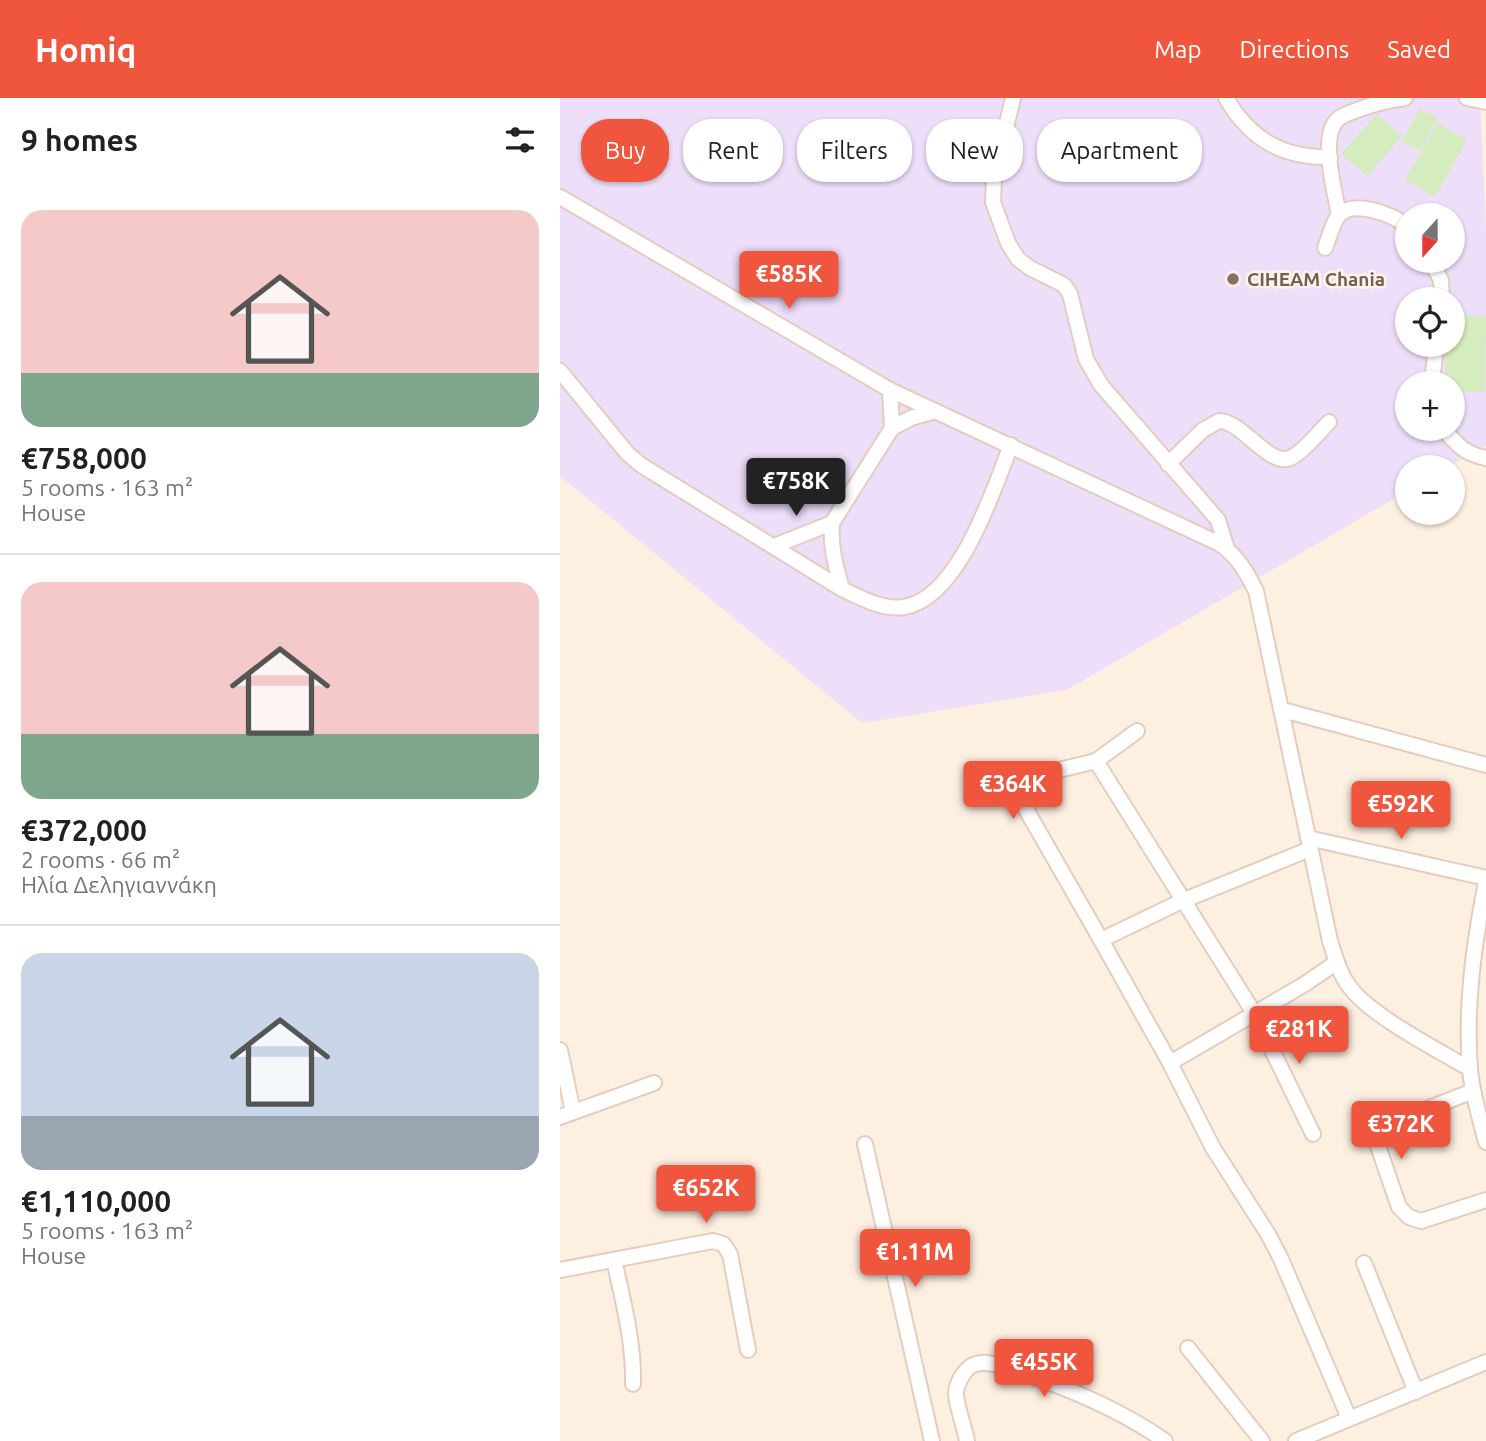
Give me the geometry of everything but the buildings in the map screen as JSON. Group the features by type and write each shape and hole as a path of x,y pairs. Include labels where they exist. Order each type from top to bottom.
{"street":[{"path":"1013,98 994,177 993,202 1009,243 1018,259 1064,285 1070,294 1086,359 1101,385 1218,520 1227,549"},
{"path":"1226,98 1249,132 1265,142 1309,158 1330,158"},
{"path":"1325,248 1339,215 1330,158 1329,136 1332,126 1339,118 1385,100 1405,98"},
{"path":"1467,98 1486,102"},
{"path":"560,197 890,390 1227,549 1246,569 1256,591 1330,941 1337,962 1348,985 1359,997 1388,1019 1470,1069"},
{"path":"1339,215 1354,209 1370,210 1395,217"},
{"path":"560,371 627,453 641,465 842,589 870,603 901,608 919,603 935,591 964,554 973,537 1011,445"},
{"path":"890,390 892,428"},
{"path":"842,589 834,559 832,523 892,428 911,418 935,411"},
{"path":"1168,464 1203,430 1219,421 1233,424 1275,458 1285,460 1293,457 1329,422"},
{"path":"1454,441 1471,455 1486,458"},
{"path":"774,546 832,523"},
{"path":"1283,710 1486,765"},
{"path":"1137,731 1096,761 1022,779 1016,786 1016,792 1170,1063 1213,1148 1268,1234 1349,1418"},
{"path":"1096,761 1254,1013 1313,1134"},
{"path":"1101,940 1309,844 1486,880 1471,977 1470,1069 1486,1142"},
{"path":"1170,1063 1305,984 1337,962"},
{"path":"1471,977 1486,988"},
{"path":"560,1050 566,1115 654,1083"},
{"path":"1474,1091 1389,1124 1380,1134 1378,1146 1399,1207 1409,1217 1421,1221 1486,1200"},
{"path":"865,1144 932,1441"},
{"path":"560,1270 713,1241 723,1244 730,1254 748,1350"},
{"path":"614,1260 634,1361 633,1384"},
{"path":"1364,1263 1416,1392"},
{"path":"1188,1348 1262,1441"},
{"path":"1296,1441 1486,1362"},
{"path":"967,1441 956,1394 969,1367 977,1363 991,1364 1029,1375 1092,1399 1165,1441"}],"shaded area":[{"path":"560,98 1480,98 1486,229 1486,445 1465,457 1465,455 1395,455 1395,498 1067,690 862,723 560,476"}],"green space":[{"path":"1420,109 1438,118 1420,151 1402,142"},
{"path":"1377,114 1402,136 1367,176 1341,154"},
{"path":"1438,123 1467,140 1435,197 1405,180"},
{"path":"1465,315 1486,316 1485,392 1465,391 1465,371 1445,371 1446,357 1465,357"}],"place":[{"name":"CIHEAM Chania","path":"1233,279"}]}
